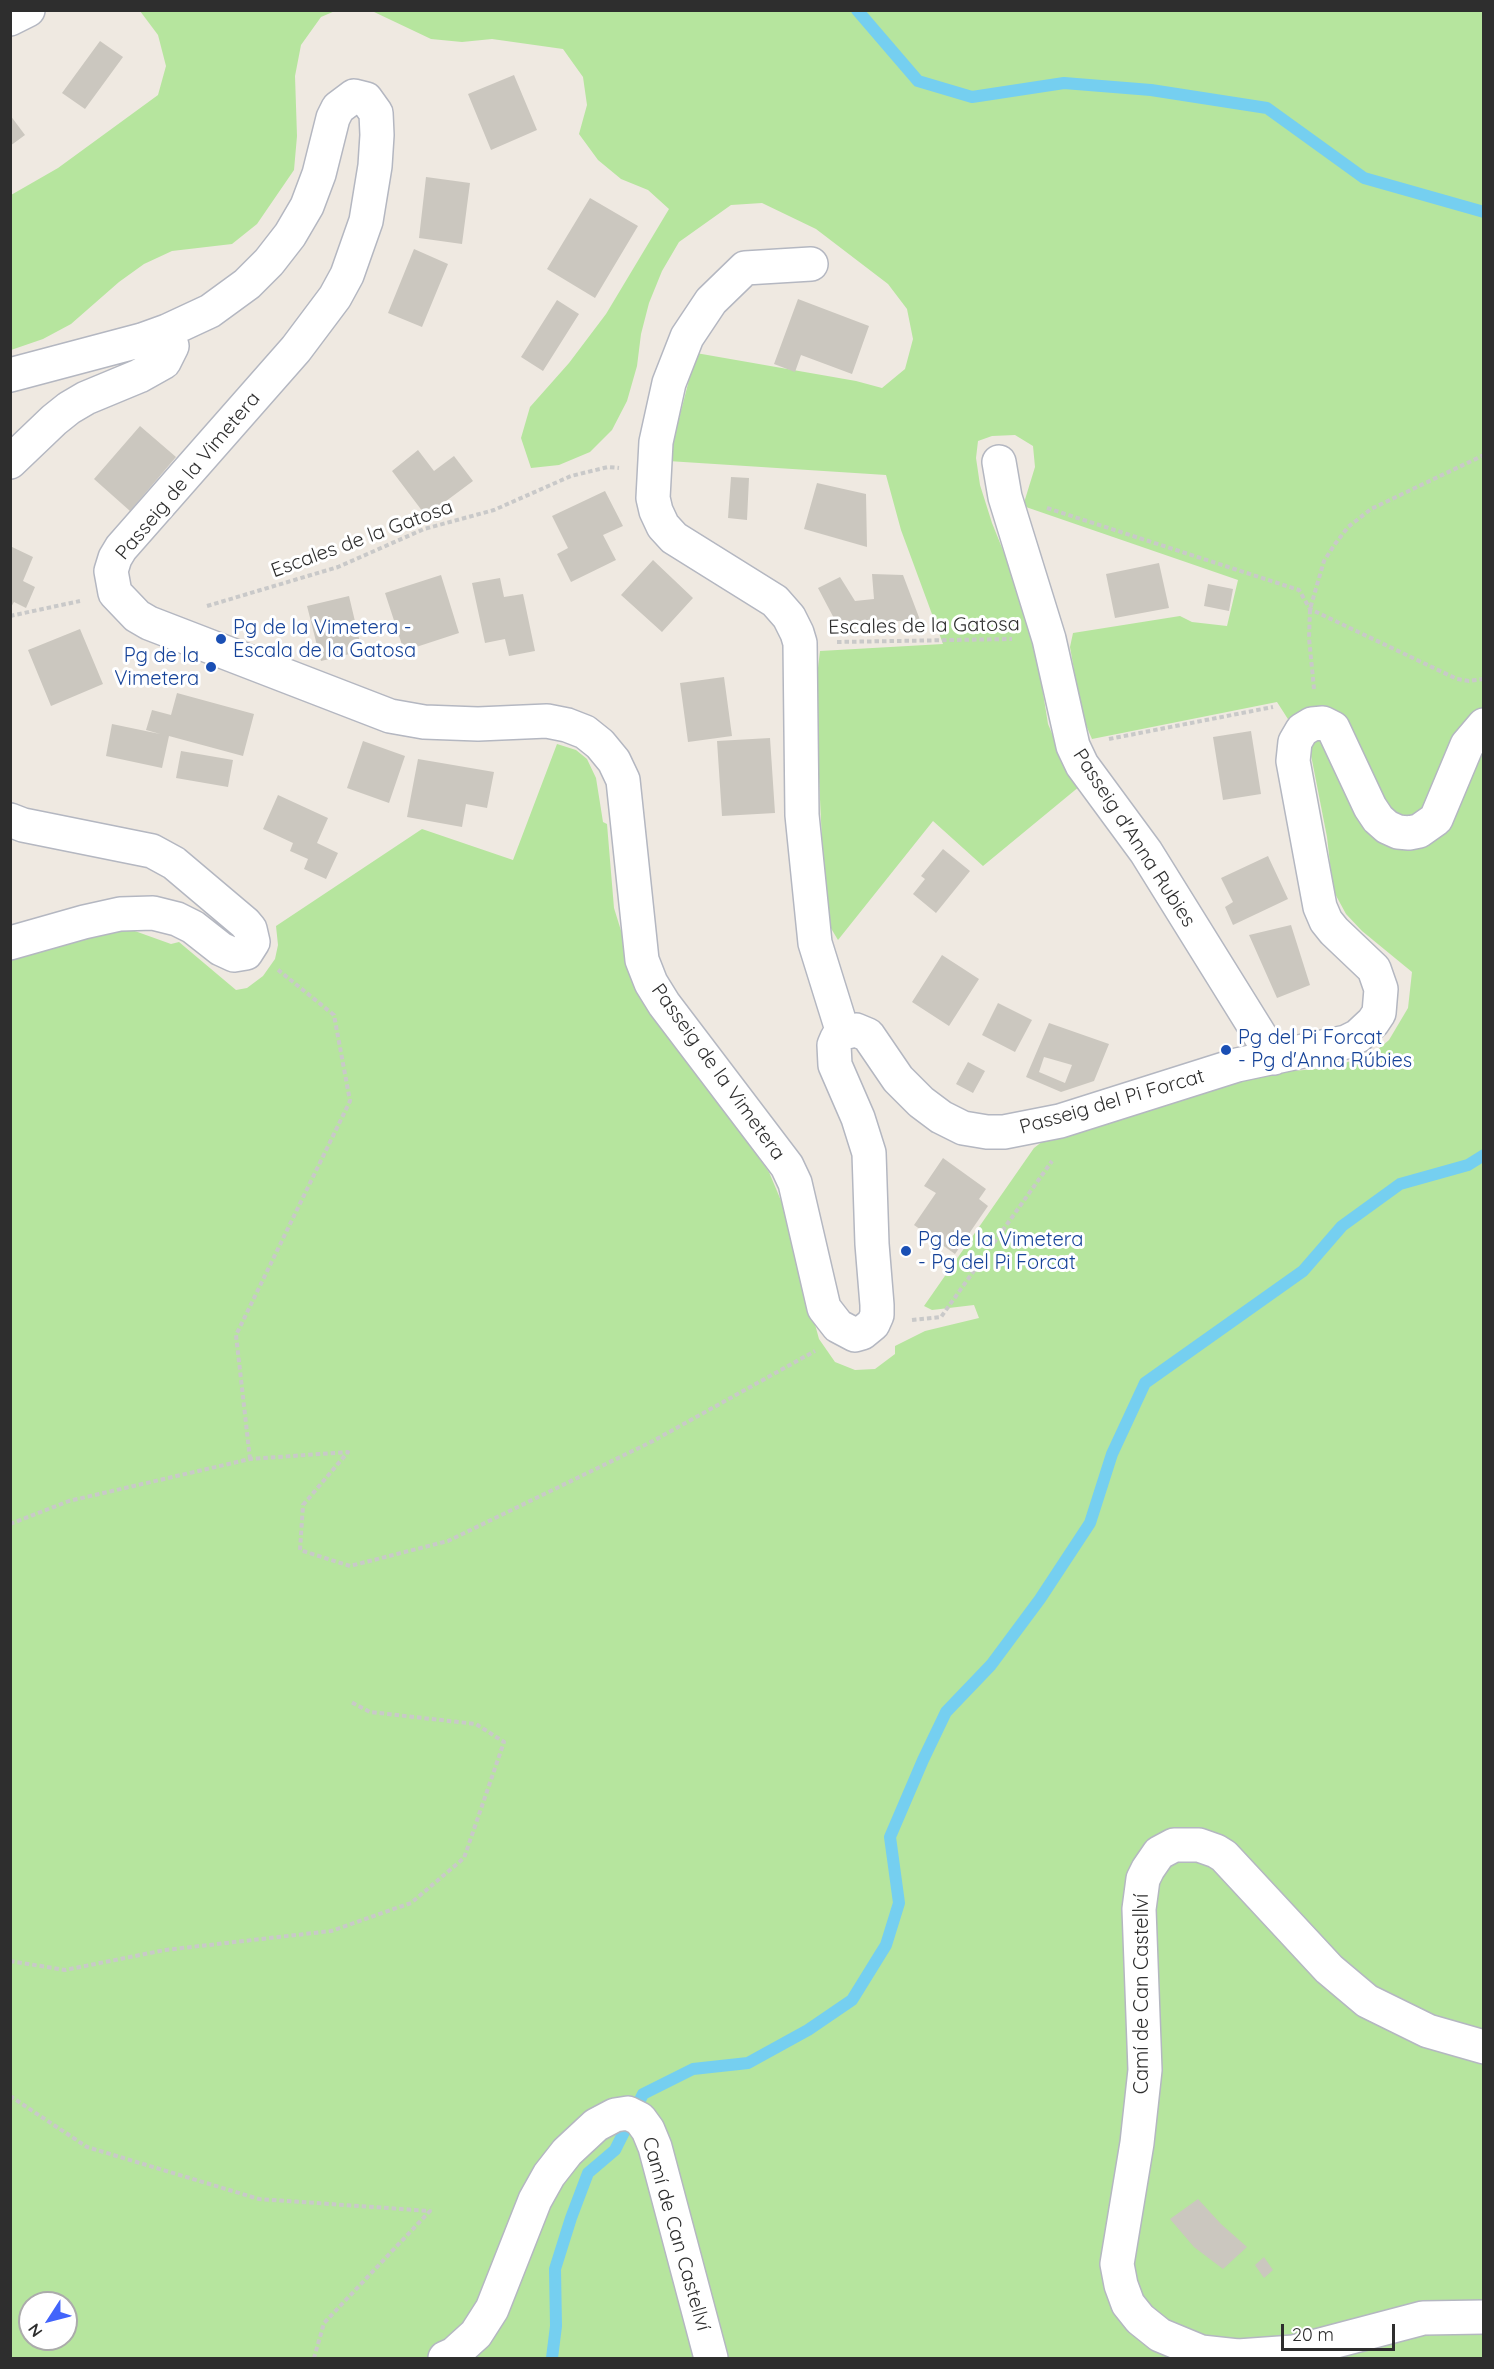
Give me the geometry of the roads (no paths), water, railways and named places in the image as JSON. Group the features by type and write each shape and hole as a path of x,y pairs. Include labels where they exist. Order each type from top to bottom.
{"street":[{"path":"10,19 28,10"},
{"name":"Passeig de la Vimetera","path":"10,375 167,331 221,303 247,284 270,262 290,235 307,206 319,174 333,117 338,108 354,96 366,99 376,113 375,166 366,221 347,275 335,297 296,349 122,548 115,558 111,571 115,593 137,616 149,623 390,716 423,722 547,721 585,732 600,744 614,761 623,780 642,960 651,983 664,1004 787,1166 795,1183 824,1308 833,1321 861,1328 878,1305 872,1244 869,1153 858,1118 835,1065 834,1045 843,1033"},
{"path":"811,264 744,268 711,301 687,337 669,383 656,442 652,498 663,526 674,538 775,602 789,617 800,643 802,815 815,943 843,1033"},
{"path":"10,462 69,408 86,398 150,371 164,362 172,346 167,331"},
{"name":"Passeig d'Anna Rubies","path":"999,462 1005,497 1049,639 1073,746 1082,765 1146,852 1274,1058"},
{"name":"Passeig del Pi Forcat","path":"843,1033 856,1030 868,1035 898,1078 921,1102 941,1117 963,1128 987,1132 1004,1132 1060,1121 1237,1065 1346,1042 1358,1036 1373,1022 1378,1013 1382,995 1380,982 1374,969 1334,931 1326,921 1320,907 1293,761 1295,742 1302,729 1321,728 1362,789 1378,819 1398,832 1409,833 1419,831 1436,819 1467,745 1484,726"},
{"path":"10,820 23,825 152,851 174,863 245,923 252,936 251,948 240,954 227,953 193,927 177,919 153,913 120,914 10,943"},
{"name":"Camí de Can Castellví","path":"1484,2047 1428,2031 1367,2001 1329,1969 1224,1856 1216,1851 1199,1845 1173,1845 1158,1853 1148,1869 1143,1879 1139,1909 1144,2070 1137,2143 1117,2264 1120,2285 1128,2304 1140,2319 1160,2335 1201,2352 1238,2356 1294,2352 1423,2318 1484,2317"},
{"name":"Camí de Can Castellví","path":"445,2358 454,2354 476,2334 492,2309 535,2200 549,2175 567,2152 597,2125 615,2115 628,2112 640,2119 655,2146 711,2358"}],"waterway":[{"path":"857,10 918,81 972,97 1064,83 1151,90 1267,108 1364,178 1484,212"},
{"path":"552,2358 556,2326 555,2269 571,2218 588,2173 615,2150 643,2094 693,2069 748,2063 808,2030 852,2000 886,1945 899,1903 890,1837 923,1760 946,1712 991,1665 1040,1599 1090,1523 1112,1454 1145,1383 1303,1271 1342,1226 1400,1184 1468,1165 1484,1155"}],"place":[{"name":"Pg de la Vimetera - Escala de la Gatosa","path":"221,639"},
{"name":"Pg de la Vimetera","path":"211,667"},
{"name":"Pg del Pi Forcat - Pg d'Anna Rúbies","path":"1226,1050"},
{"name":"Pg de la Vimetera - Pg del Pi Forcat","path":"906,1251"}]}
